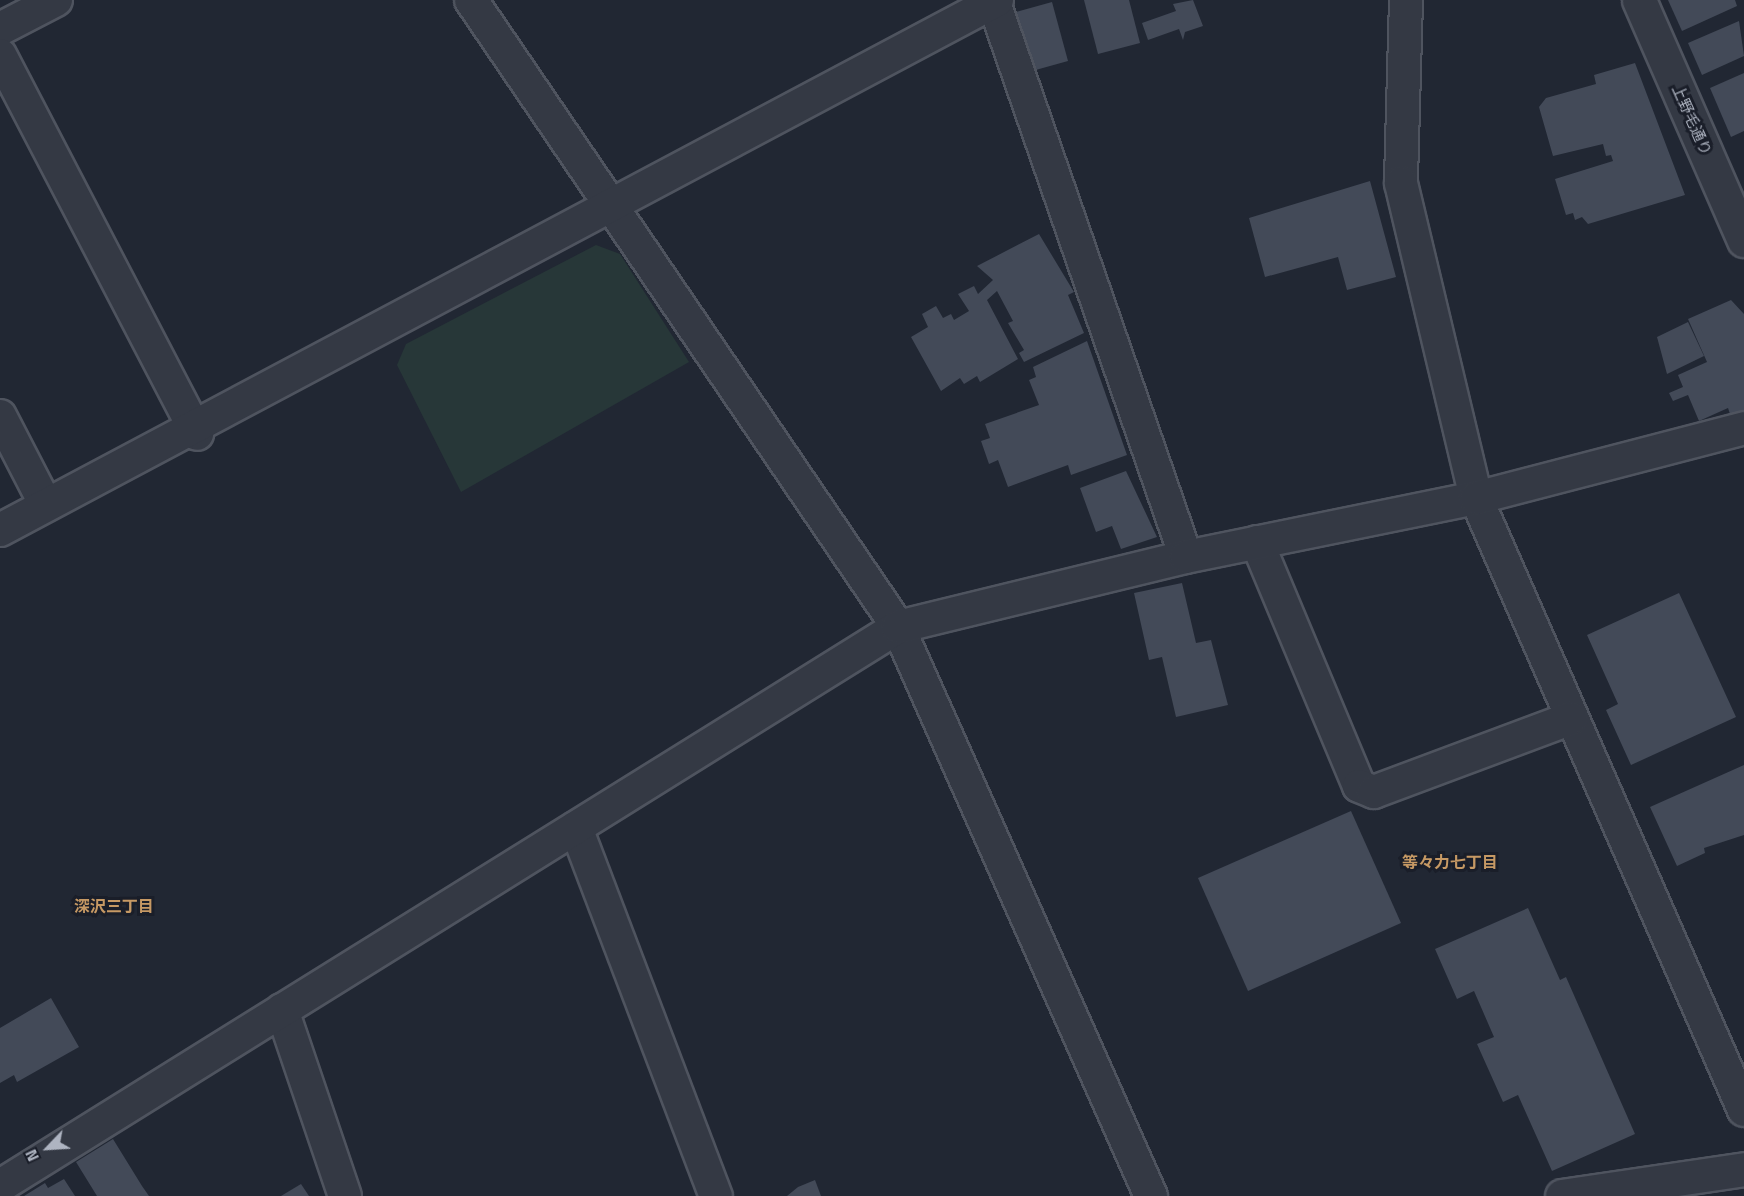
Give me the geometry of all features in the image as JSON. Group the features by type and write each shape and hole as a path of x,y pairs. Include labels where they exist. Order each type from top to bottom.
{"street":[{"path":"0,29 56,0"},
{"path":"471,0 612,203 898,627 1151,1196"},
{"path":"0,530 195,430 612,203 994,0 1186,557"},
{"path":"1406,0 1401,183 1476,498 1744,1110"},
{"name":"上野毛通り","path":"1639,0 1744,240"},
{"path":"0,55 195,430"},
{"path":"0,416 46,506"},
{"path":"0,1186 898,627 1186,557 1476,498 1744,428"},
{"path":"1257,542 1359,786 1374,792 1572,718"},
{"path":"576,828 716,1196"},
{"path":"282,1010 345,1196"},
{"path":"1562,1196 1744,1169"}],"shaded area":[{"path":"596,245 620,254 689,362 461,492 397,365 406,344"}],"building":[{"path":"1084,0 1129,0 1140,43 1098,54"},
{"path":"1193,0 1203,26 1185,32 1183,40 1179,29 1148,40 1142,23 1176,11 1173,4"},
{"path":"1668,0 1735,0 1737,6 1682,31"},
{"path":"1052,2 1068,61 1032,71 1016,12"},
{"path":"1739,21 1744,56 1702,75 1688,43"},
{"path":"1635,63 1685,195 1588,224 1582,217 1575,220 1573,213 1566,215 1555,179 1613,161 1611,155 1606,156 1603,144 1553,156 1539,107 1546,98 1596,84 1594,75"},
{"path":"1744,73 1744,131 1731,137 1710,88"},
{"path":"1370,181 1396,277 1347,290 1338,257 1265,277 1249,218"},
{"path":"1039,234 1074,292 1068,295 1084,333 1024,362 1019,353 1024,350 1008,323 1013,321 997,291 987,300 1018,359 980,382 977,376 964,384 960,378 941,391 911,337 928,327 922,314 936,306 943,318 951,314 954,320 969,311 958,294 974,286 978,294 993,280 977,266"},
{"path":"1731,300 1744,314 1744,411 1731,417 1728,408 1699,421 1688,395 1673,401 1669,393 1683,387 1678,375 1707,362 1688,319"},
{"path":"1688,322 1704,356 1667,374 1657,337"},
{"path":"1087,341 1127,455 1071,475 1068,465 1008,487 998,460 989,464 981,441 990,438 985,424 1039,405 1029,380 1036,377 1033,367"},
{"path":"1126,471 1157,537 1121,549 1112,526 1096,532 1080,488"},
{"path":"1182,583 1196,643 1211,640 1228,705 1176,717 1162,657 1149,660 1134,593"},
{"path":"1679,593 1736,717 1631,765 1606,710 1618,704 1587,635"},
{"path":"1744,765 1744,835 1704,848 1705,853 1677,866 1650,807"},
{"path":"1351,811 1401,923 1248,991 1198,878"},
{"path":"1528,908 1560,980 1566,977 1635,1134 1552,1171 1518,1095 1503,1102 1477,1044 1494,1037 1474,991 1457,999 1435,949"},
{"path":"51,998 79,1047 17,1082 14,1075 0,1083 0,1028"},
{"path":"113,1139 149,1196 97,1196 76,1162"},
{"path":"64,1179 75,1196 24,1196 45,1183 48,1188"},
{"path":"815,1180 821,1196 787,1196 798,1187"},
{"path":"301,1184 309,1196 281,1196"}],"district":[{"name":"等々力七丁目","path":"1450,862"},
{"name":"深沢三丁目","path":"114,906"}]}
